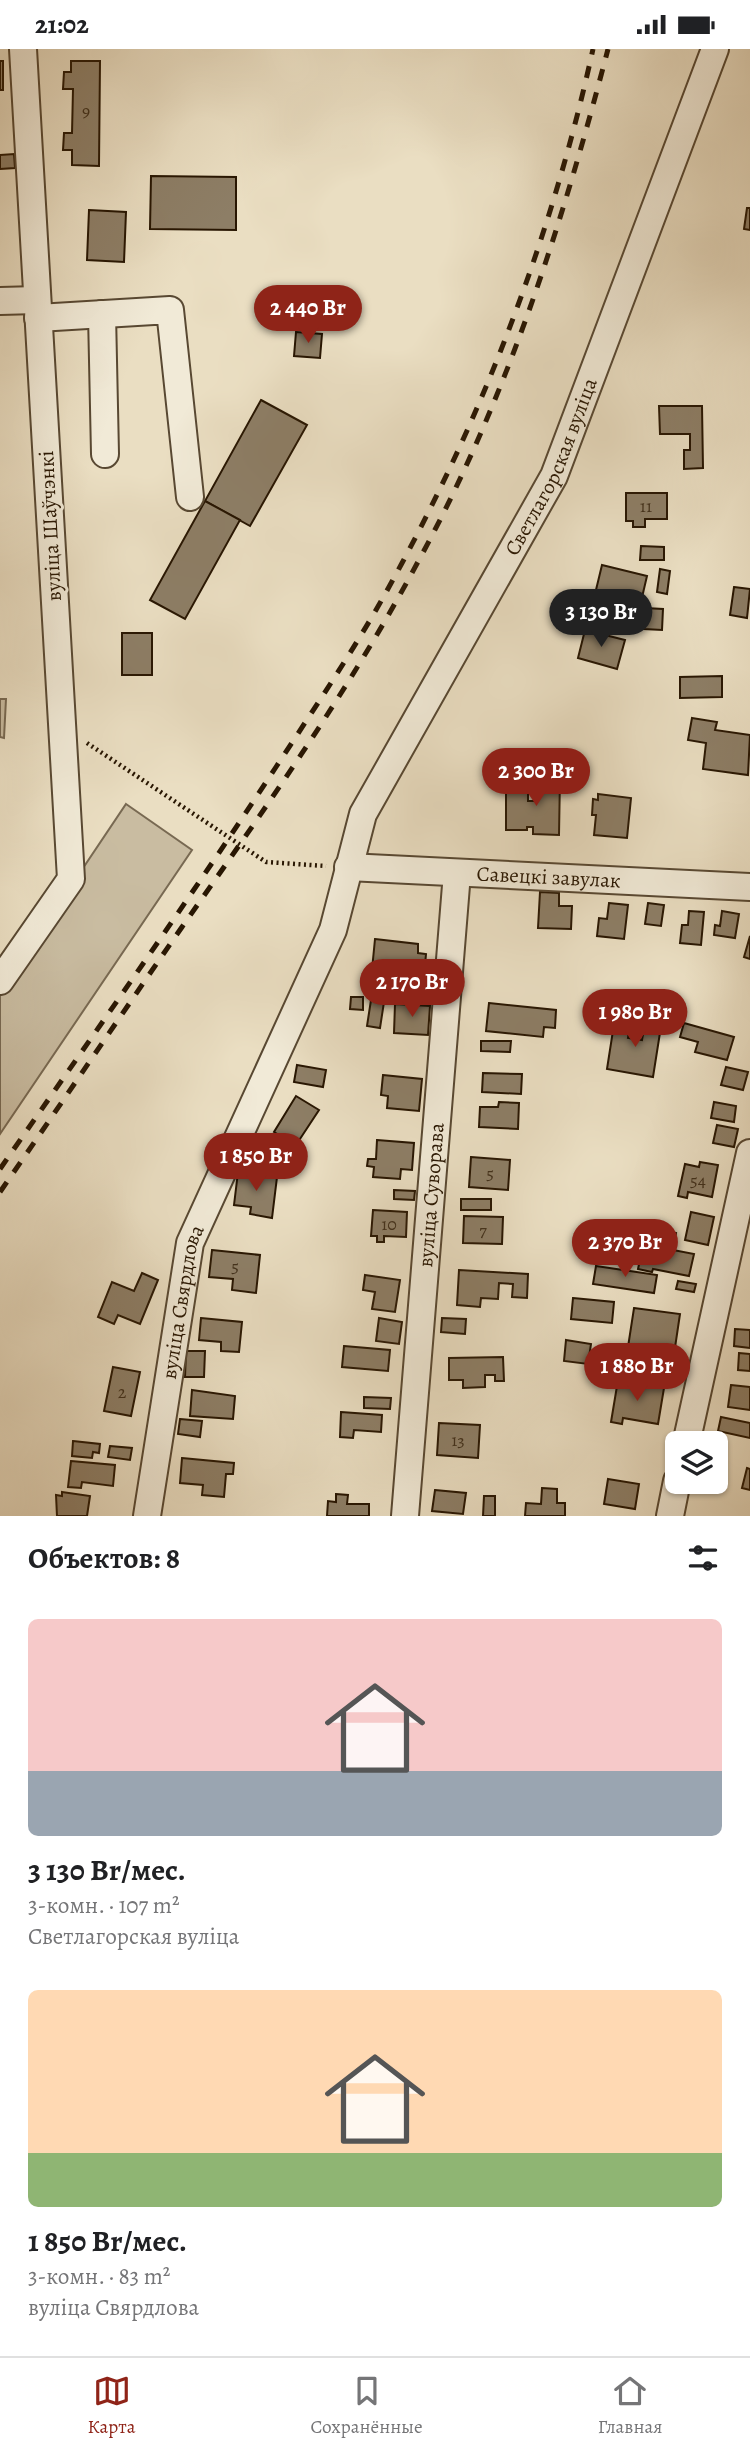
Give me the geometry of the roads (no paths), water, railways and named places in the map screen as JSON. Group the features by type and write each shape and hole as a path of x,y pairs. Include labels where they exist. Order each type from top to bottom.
{"street":[{"name":"вуліца Шаўчэнкі","path":"0,981 71,879 23,49"},
{"name":"Светлагорская вуліца","path":"348,867 363,814 554,476 715,49"},
{"path":"0,301 38,309 102,314 170,310 190,497"},
{"path":"102,314 105,454"},
{"name":"Савецкі завулак","path":"348,867 750,887"},
{"name":"вуліца Свярдлова","path":"147,1516 190,1243 333,930 348,867"},
{"name":"вуліца Суворава","path":"405,1516 457,873"},
{"path":"689,1431 750,1153"},
{"path":"670,1516 674,1494"}],"railway":[{"path":"0,1169 276,767 364,630 412,544 477,407 532,266 555,195 593,49"},
{"path":"0,1192 307,746 366,654 420,558 480,436 506,373 551,245 608,49"}]}
